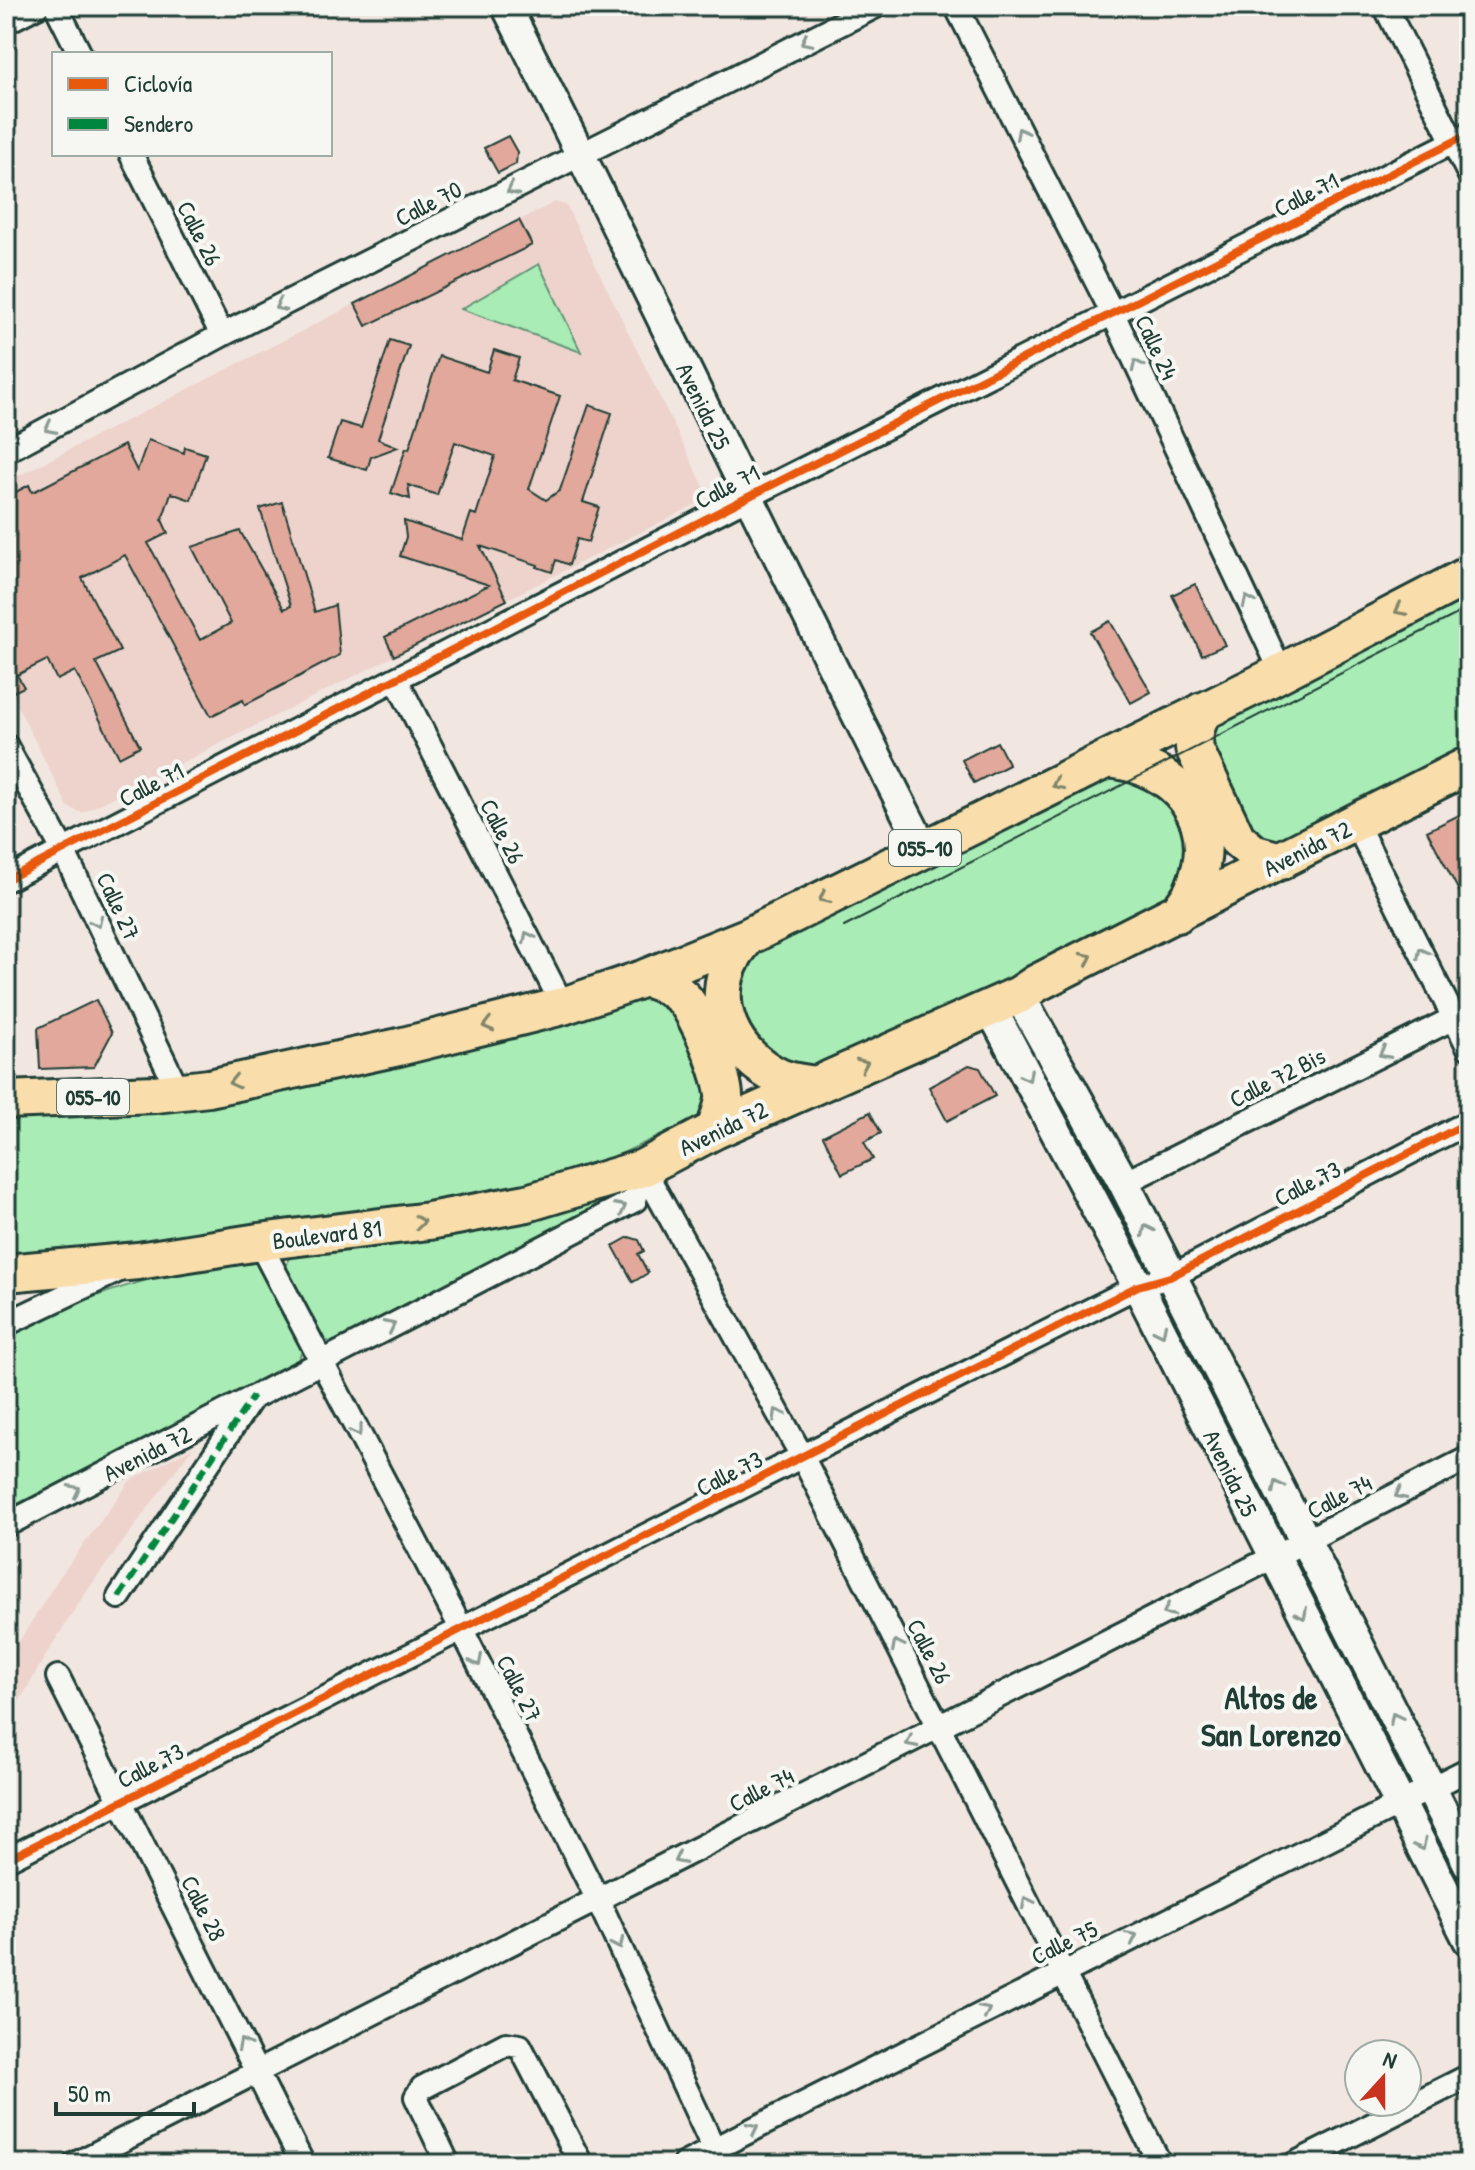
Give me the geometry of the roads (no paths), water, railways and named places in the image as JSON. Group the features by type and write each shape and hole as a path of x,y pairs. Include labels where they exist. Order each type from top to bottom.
{"highway":[{"name":"055-10","path":"6,1100 179,1092 399,1047 563,1006 645,978 747,937 1108,759 1469,575"},
{"path":"1202,711 1195,731 1194,748 1237,839 1255,854 1281,861"},
{"path":"1108,759 1131,761 1153,769 1169,779 1192,807 1201,834 1202,863 1194,890 1177,914"},
{"name":"Avenida 72","path":"643,1168 715,1130 1005,1001 1469,765"},
{"path":"747,937 732,958 724,984 723,1004 734,1041 755,1064 782,1079 816,1085"},
{"path":"645,978 670,987 686,1000 708,1043 723,1083 724,1099 715,1130"},
{"name":"Boulevard 81","path":"6,1273 138,1261 429,1221 527,1203 643,1168"}],"main road":[{"name":"Avenida 25","path":"1005,1001 1124,1183 1469,1864"},
{"name":"Avenida 25","path":"1005,1001 1138,1286 1469,1940"}],"street":[{"path":"6,22 37,6"},
{"path":"56,6 79,52"},
{"name":"Avenida 25","path":"506,6 924,849"},
{"name":"Calle 70","path":"6,451 222,335 876,6"},
{"name":"Calle 24","path":"956,6 1113,314 1281,671"},
{"path":"1385,6 1462,138 1469,174"},
{"name":"Calle 71","path":"6,880 748,497 1462,138"},
{"name":"Calle 26","path":"132,156 222,335"},
{"name":"Calle 26","path":"396,679 563,1006"},
{"name":"Calle 27","path":"6,746 64,852 179,1092"},
{"path":"1356,823 1461,1023 1469,1048"},
{"name":"Calle 72 Bis","path":"1124,1183 1461,1023"},
{"name":"Calle 73","path":"6,1860 1138,1286 1170,1277 1469,1122"},
{"name":"Calle 26","path":"643,1168 803,1458 1160,2164"},
{"name":"Avenida 72","path":"6,1525 635,1200 643,1168"},
{"name":"Calle 27","path":"259,1242 462,1630 598,1900 717,2156"},
{"path":"6,1324 138,1261"},
{"path":"119,1597 253,1396"},
{"name":"Calle 74","path":"75,2164 1469,1458"},
{"name":"Calle 28","path":"58,1677 303,2164"},
{"name":"Calle 75","path":"684,2164 717,2156 1062,1972 1469,1769"},
{"path":"448,2164 416,2097 422,2088 506,2044 520,2046 581,2164"},
{"path":"1294,2164 1469,2076"}],"tram line":[{"path":"844,927 1469,608"}],"district":[{"name":"Altos de San Lorenzo","path":"1271,1716"}]}
